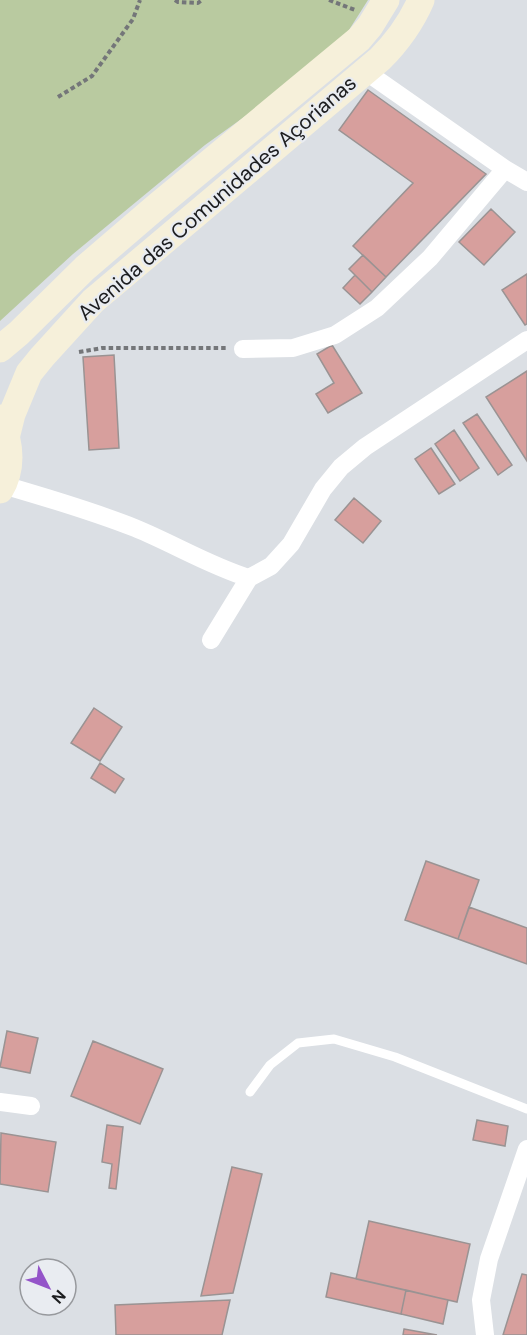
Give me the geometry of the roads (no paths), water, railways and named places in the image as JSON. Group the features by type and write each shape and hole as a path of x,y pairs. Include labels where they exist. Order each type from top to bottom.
{"street":[{"name":"Avenida das Comunidades Açorianas","path":"0,349 85,268 359,39 386,0"},
{"name":"Avenida das Comunidades Açorianas","path":"2,488 10,451 4,426 12,414 29,373 42,357 93,301 393,46 405,31 421,0"},
{"path":"365,70 505,169 527,182"},
{"path":"243,349 293,348 335,335 377,308 430,258 505,169"},
{"path":"211,640 249,578 271,566 291,544 323,489 341,467 365,447 527,340"},
{"path":"2,488 66,503 136,529 227,571 249,578"},
{"path":"0,1102 31,1106"},
{"path":"484,1335 481,1300 489,1259 527,1149"}],"lane":[{"path":"250,1092 270,1065 298,1044 334,1039 395,1057 527,1109"}]}
